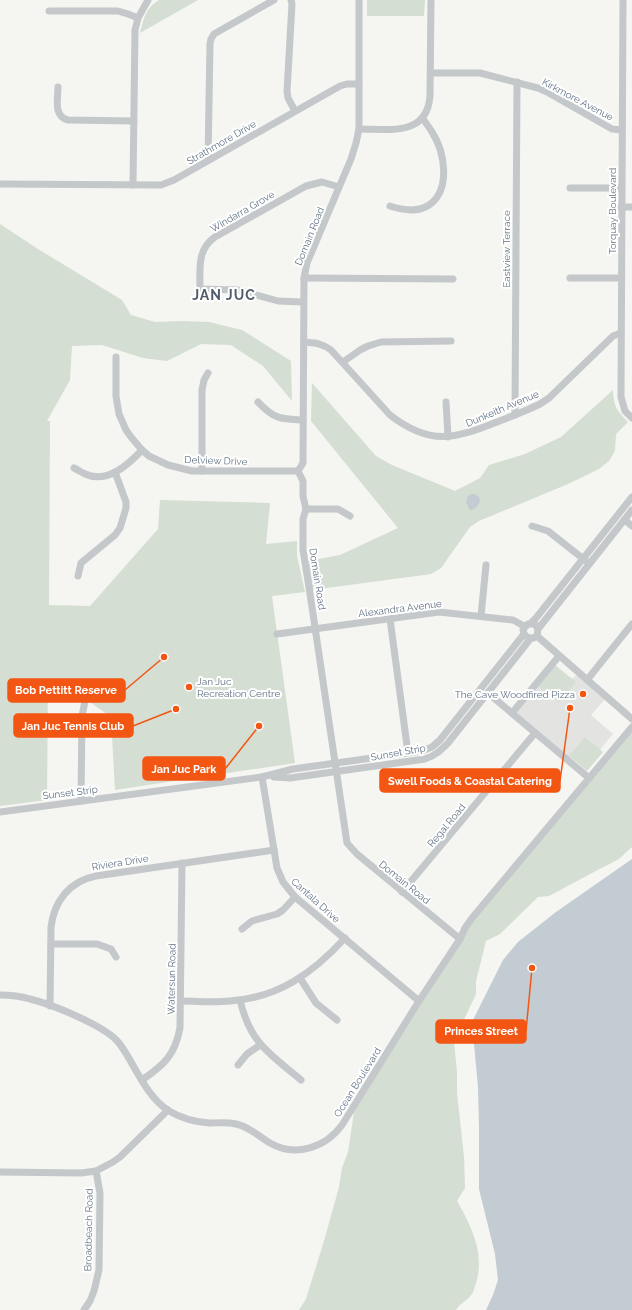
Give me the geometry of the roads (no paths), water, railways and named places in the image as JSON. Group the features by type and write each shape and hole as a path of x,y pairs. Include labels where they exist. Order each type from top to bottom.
{"street":[{"path":"133,185 135,30 138,18 148,0"},
{"path":"208,160 211,39 214,34 274,0"},
{"path":"291,0 292,4 286,91 295,111"},
{"path":"359,0 359,84"},
{"path":"359,129 403,129 415,125 423,119 426,114 430,103 431,0"},
{"name":"Torquay Boulevard","path":"623,0 621,397 625,411 632,418"},
{"path":"49,11 118,12 138,18"},
{"name":"Kirkmore Avenue","path":"430,74 480,73 517,82 547,92 612,129 622,130"},
{"name":"Eastview Terrace","path":"515,415 517,82"},
{"name":"Strathmore Drive","path":"0,184 154,185 167,183 340,86 347,84 359,84"},
{"name":"Domain Road","path":"359,84 359,129 354,151 307,263 304,278 303,463 298,471 303,481 303,496 306,509 303,519 303,550 346,843 352,850 460,939"},
{"path":"58,87 57,110 60,116 64,119 134,121"},
{"path":"390,206 404,210 421,209 432,203 443,185 444,177 441,154 433,132 423,119"},
{"name":"Windarra Grove","path":"304,302 278,301 238,290 200,289 201,256 206,245 215,237 306,186 316,182 322,182 339,187"},
{"path":"570,188 622,188"},
{"path":"622,207 632,207"},
{"path":"304,278 453,279"},
{"path":"570,278 621,278"},
{"name":"Dunkeith Avenue","path":"304,342 315,343 326,347 343,362 390,416 420,432 433,436 448,437 466,434 545,402 613,336 621,334"},
{"path":"343,362 368,346 381,342 451,341"},
{"name":"Delview Drive","path":"116,358 116,396 119,414 126,430 142,450 154,459 168,466 184,470 298,471"},
{"path":"202,470 202,390 204,380 208,373"},
{"path":"258,402 276,417 289,420 303,420"},
{"path":"446,402 448,437"},
{"path":"74,468 85,474 96,476 115,472 126,466 142,450"},
{"path":"78,576 81,563 115,535 120,528 126,508 126,502 115,472"},
{"path":"535,634 528,638 524,634 523,629 536,618 632,497"},
{"path":"306,509 338,510 350,516"},
{"name":"Sunset Strip","path":"262,777 290,778 425,759 434,755 443,748 488,693 632,510"},
{"path":"625,520 632,526"},
{"path":"532,526 548,531 589,564"},
{"path":"481,616 486,565"},
{"name":"Alexandra Avenue","path":"277,634 439,612 513,620 528,625"},
{"path":"390,619 408,753"},
{"path":"528,625 535,624 535,634 632,719"},
{"path":"587,680 632,624"},
{"name":"Sunset Strip","path":"0,812 262,777 293,769 428,749 436,744 524,634"},
{"path":"512,713 559,656"},
{"path":"488,693 589,778"},
{"path":"80,801 82,716 85,702"},
{"name":"Ocean Boulevard","path":"0,995 25,998 50,1006 95,1025 114,1038 121,1046 142,1080 154,1096 168,1110 182,1117 199,1122 226,1122 242,1126 255,1132 271,1144 283,1148 299,1150 319,1145 334,1135 342,1125 472,918 632,727"},
{"name":"Regal Road","path":"402,892 535,733"},
{"name":"Cantala Drive","path":"262,777 279,875 286,887 295,897 419,1001"},
{"name":"Riviera Drive","path":"50,1006 52,921 58,903 66,892 82,880 96,876 274,850"},
{"name":"Watersun Road","path":"142,1080 160,1068 169,1057 177,1043 180,1028 182,863"},
{"path":"242,929 252,921 277,914 283,910 295,897"},
{"path":"181,1001 219,1002 240,1000 271,992 300,978 321,963 344,938"},
{"path":"51,944 98,944 111,949 116,957"},
{"path":"300,978 316,1003 337,1020"},
{"path":"240,1000 247,1024 260,1044 301,1080"},
{"path":"238,1065 247,1054 260,1044"},
{"path":"0,1172 81,1173 96,1171 120,1157 168,1110"},
{"name":"Broadbeach Road","path":"84,1310 90,1301 99,1270 100,1193 96,1171"}],"place":[{"name":"Bob Pettitt Reserve","path":"164,657"},
{"name":"Jan Juc Recreation Centre","path":"189,687"},
{"name":"The Cave Woodfired Pizza","path":"583,694"},
{"name":"Swell Foods & Coastal Catering","path":"570,708"},
{"name":"Jan Juc Tennis Club","path":"176,709"},
{"name":"Jan Juc Park","path":"259,726"},
{"name":"Princes Street","path":"532,968"}],"district":[{"name":"JAN JUC","path":"224,295"}]}
